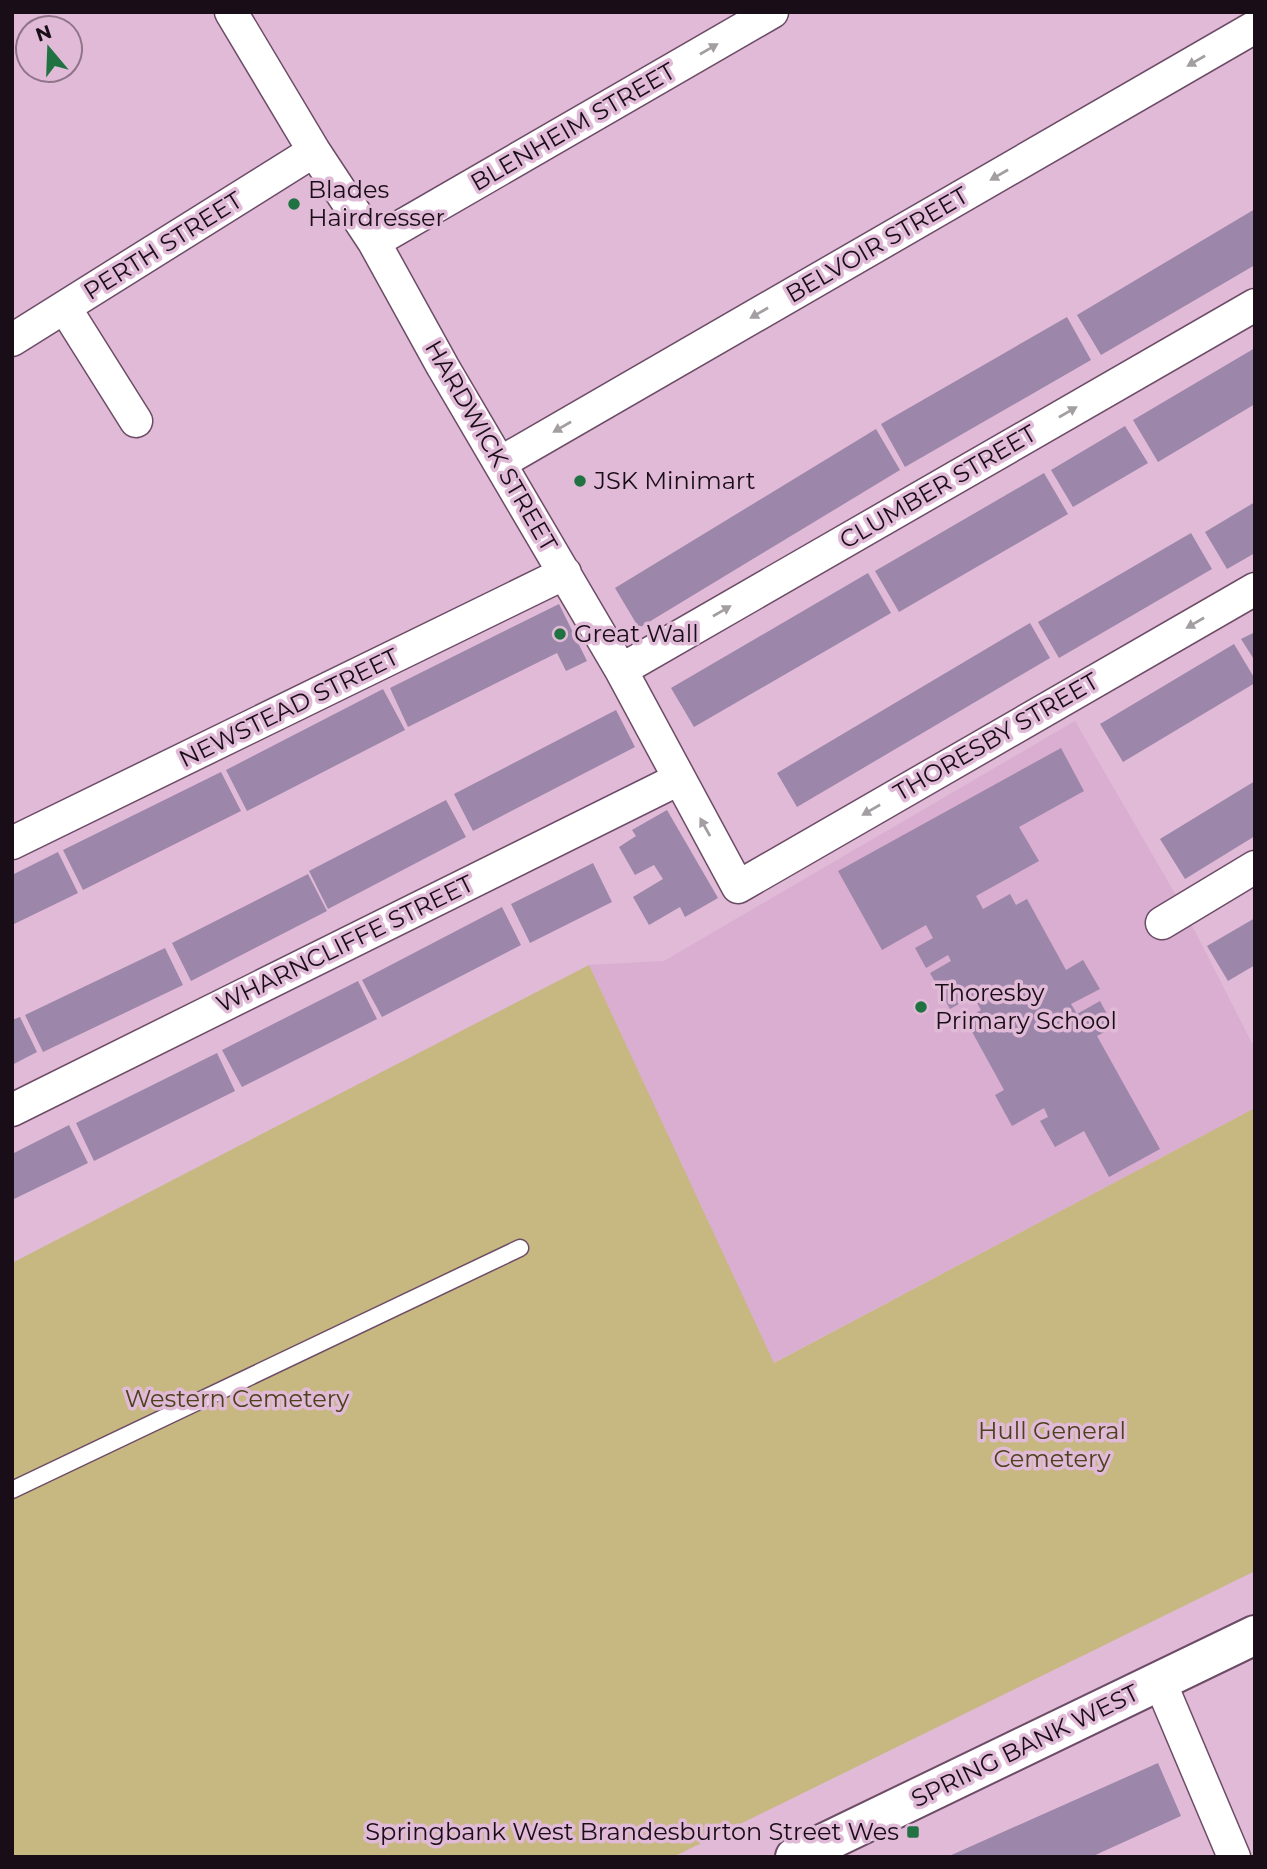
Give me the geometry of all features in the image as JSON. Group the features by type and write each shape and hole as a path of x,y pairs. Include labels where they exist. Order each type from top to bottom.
{"street":[{"name":"HARDWICK STREET","path":"231,12 314,151 374,242 621,670 738,887"},
{"name":"BLENHEIM STREET","path":"374,242 772,12"},
{"name":"BELVOIR STREET","path":"500,463 1255,27"},
{"name":"PERTH STREET","path":"12,340 314,151"},
{"name":"CLUMBER STREET","path":"621,670 1255,304"},
{"path":"65,308 136,422"},
{"name":"NEWSTEAD STREET","path":"12,843 565,573"},
{"name":"THORESBY STREET","path":"738,887 1255,589"},
{"name":"WHARNCLIFFE STREET","path":"12,1110 679,779"},
{"path":"1162,923 1255,867"},
{"name":"SPRING BANK WEST","path":"795,1857 1255,1635"},
{"path":"1160,1682 1230,1855"}],"lane":[{"path":"12,1490 520,1248"}],"shaded area":[{"name":"Thoresby Primary School","path":"1075,721 1181,904 1255,1049 1255,1108 773,1363 589,965 664,961"}],"green space":[{"path":"589,965 774,1363 1255,1108 1255,1571 673,1857 12,1857 12,1263"}],"building":[{"path":"1255,209 1255,265 1101,355 1077,315"},
{"path":"1067,317 1091,360 905,467 881,424"},
{"path":"1255,348 1255,404 1158,462 1133,420"},
{"path":"1125,426 1148,463 1073,507 1051,470"},
{"path":"876,429 900,470 639,628 615,588"},
{"path":"1044,473 1068,514 899,612 875,571"},
{"path":"1255,502 1255,553 1227,569 1205,532"},
{"path":"1191,533 1212,569 1059,658 1038,622"},
{"path":"868,573 891,613 694,727 671,688"},
{"path":"559,604 587,661 566,671 557,653 408,727 390,688"},
{"path":"1030,623 1050,658 797,807 777,773"},
{"path":"1255,632 1255,661 1241,639"},
{"path":"1234,644 1255,683 1123,762 1100,724"},
{"path":"383,689 405,730 247,811 226,770"},
{"path":"616,710 635,747 473,831 454,794"},
{"name":"Thoresby Primary School","path":"1061,748 1084,791 1019,827 1039,861 976,896 983,909 1010,894 1016,905 1027,899 1066,970 1083,960 1100,989 1071,1004 1077,1014 1100,1001 1114,1027 1097,1036 1160,1149 1109,1177 1084,1131 1055,1147 1040,1121 1048,1117 1044,1108 1012,1126 995,1095 1004,1090 965,1019 981,1010 973,996 950,1009 930,973 951,961 948,955 926,968 915,948 933,938 926,925 882,950 838,871"},
{"path":"221,772 241,811 83,890 63,850"},
{"path":"1255,781 1255,836 1185,879 1160,839"},
{"path":"446,800 466,837 328,909 309,871"},
{"path":"667,810 718,898 685,917 680,907 649,925 633,897 663,879 654,865 635,875 619,847 636,836 632,830"},
{"path":"58,852 78,893 12,925 12,875"},
{"path":"593,863 612,902 530,943 511,904"},
{"path":"308,874 327,911 191,981 172,943"},
{"path":"502,907 521,945 382,1017 362,980"},
{"path":"1255,918 1255,965 1228,981 1207,946"},
{"path":"165,948 183,985 43,1052 25,1015"},
{"path":"358,981 377,1019 242,1087 222,1050"},
{"path":"20,1017 37,1052 12,1065 12,1020"},
{"path":"217,1053 235,1091 94,1161 76,1123"},
{"path":"69,1125 88,1163 12,1200 12,1154"},
{"path":"1158,1763 1181,1816 1091,1857 947,1857"}],"place":[{"name":"Blades Hairdresser","path":"294,204"},
{"name":"JSK Minimart","path":"580,481"},
{"name":"Great Wall","path":"560,634"},
{"name":"Thoresby Primary School","path":"921,1007"},
{"name":"Springbank West Brandesburton Street Wes","path":"913,1832"}],"park label":[{"name":"Western Cemetery","path":"237,1399"},
{"name":"Hull General Cemetery","path":"1052,1445"}]}
